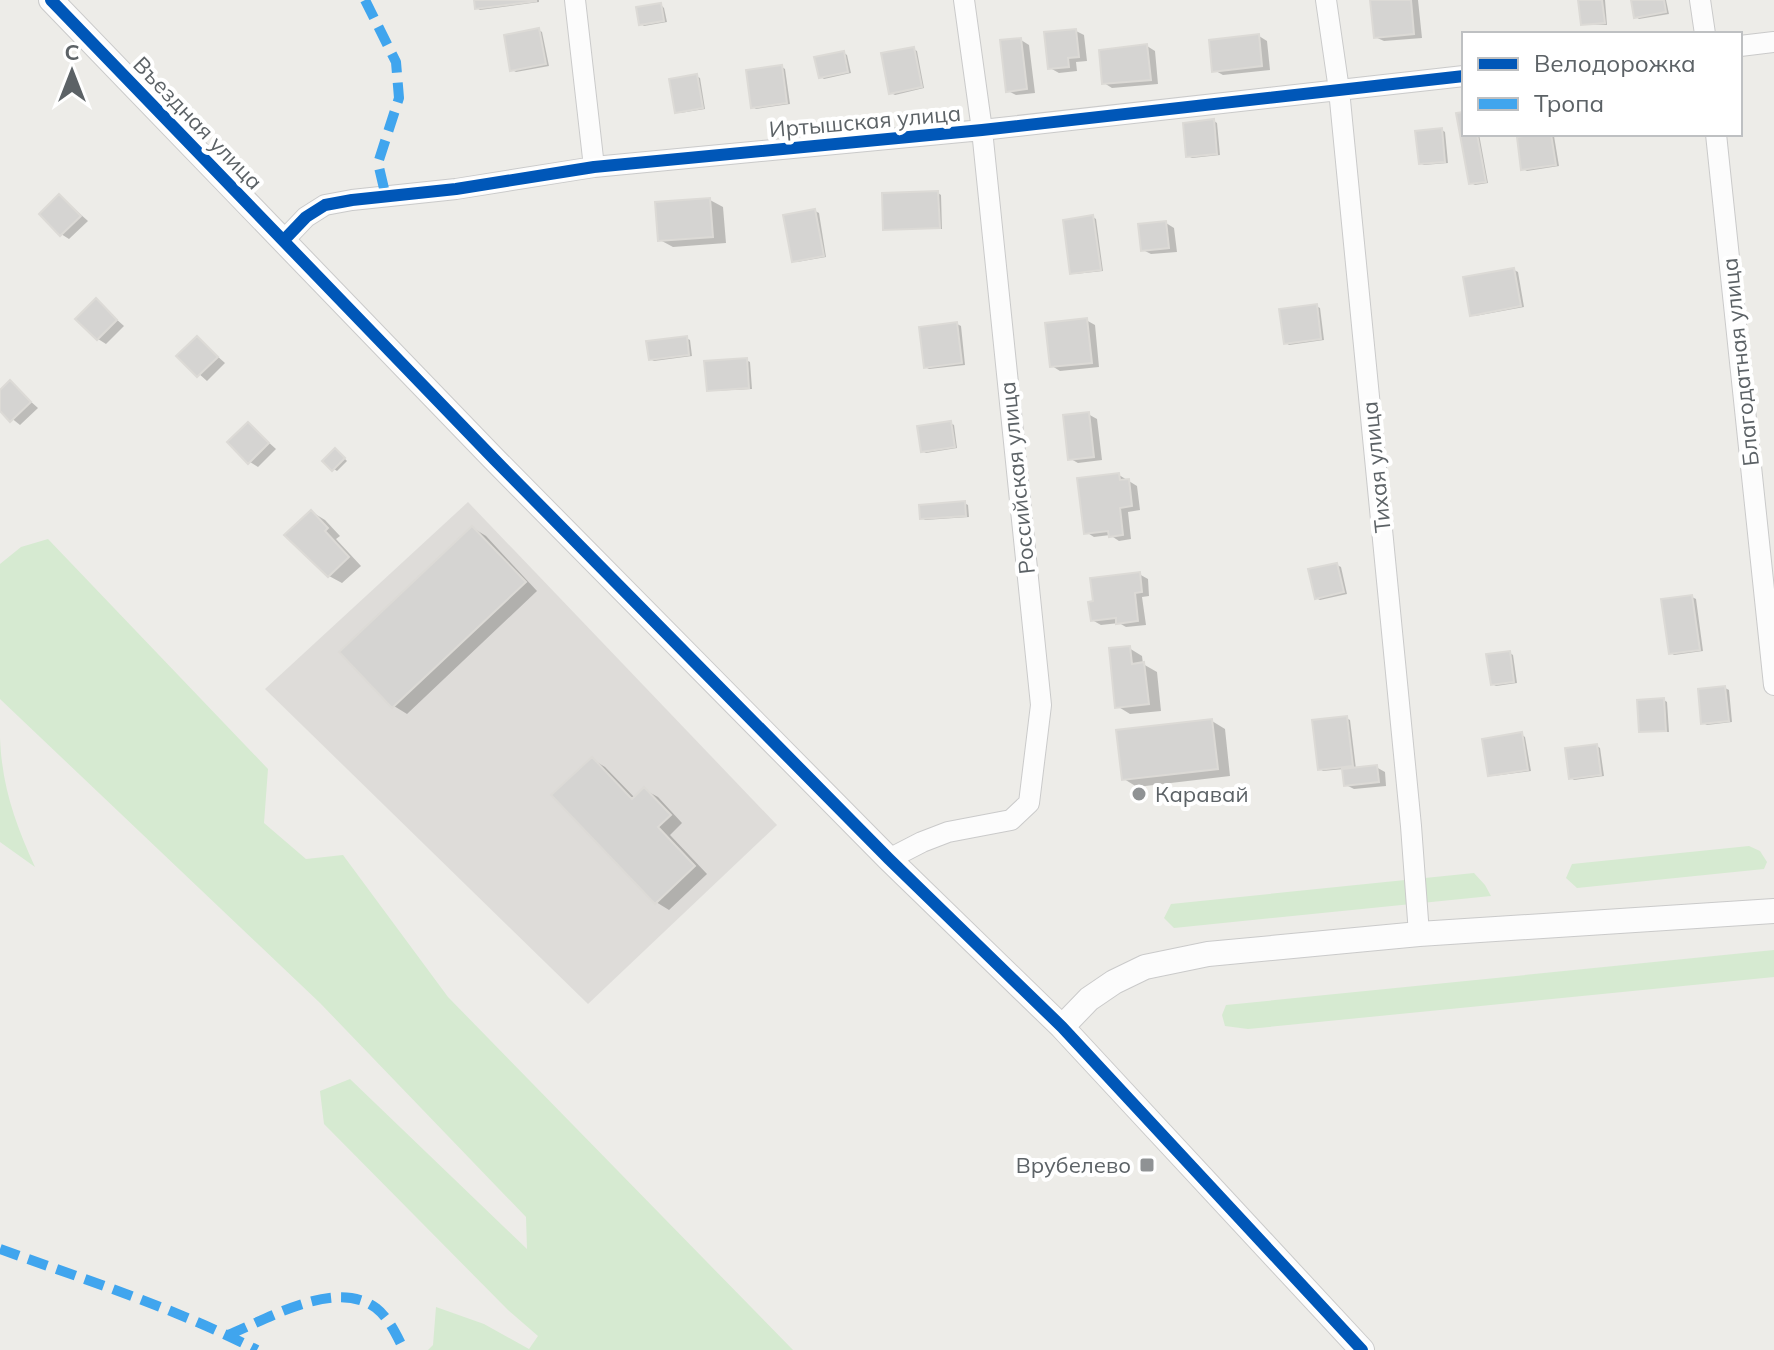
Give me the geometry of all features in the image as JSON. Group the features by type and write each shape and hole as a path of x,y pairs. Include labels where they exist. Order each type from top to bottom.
{"street":[{"name":"Въездная улица","path":"51,0 494,459 889,859 1062,1027 1362,1350"},
{"path":"575,0 594,167"},
{"name":"Российская улица","path":"889,859 948,832 1011,820 1029,803 1041,705 982,130 964,0"},
{"name":"Тихая улица","path":"1326,0 1339,90 1419,934"},
{"path":"1700,0 1705,32"},
{"path":"1742,46 1774,42"},
{"name":"Иртышская улица","path":"284,240 306,217 325,205 352,200 456,189 594,167 982,130 1462,76"},
{"name":"Благодатная улица","path":"1716,136 1774,685"},
{"path":"1062,1027 1089,999 1114,982 1145,967 1208,954 1419,934 1774,911"}],"shaded area":[{"path":"468,502 777,825 588,1004 265,689"}],"green space":[{"path":"48,539 268,769 264,823 306,859 343,855 448,997 793,1350 428,1350 433,1345 436,1307 484,1324 529,1349 538,1336 508,1310 324,1124 320,1091 350,1079 527,1249 526,1217 320,1003 0,699 0,564 21,547"},
{"path":"0,738 11,804 35,867 0,842"},
{"path":"1749,846 1760,851 1767,862 1764,869 1577,888 1566,878 1572,864"},
{"path":"1474,873 1491,896 1174,928 1164,918 1171,904"},
{"path":"1774,950 1774,977 1248,1029 1225,1026 1222,1015 1226,1005"}],"building":[{"path":"474,0 536,0 536,1 475,9"},
{"path":"1370,0 1411,0 1414,34 1374,38"},
{"path":"1578,0 1602,0 1605,23 1581,25"},
{"path":"1631,0 1664,0 1666,12 1634,18"},
{"path":"661,3 664,21 639,25 636,7"},
{"path":"539,28 546,64 510,71 504,35"},
{"path":"1076,29 1079,57 1068,58 1069,67 1048,69 1044,32"},
{"path":"1259,34 1262,66 1212,72 1209,40"},
{"path":"1021,38 1027,89 1006,92 1000,40"},
{"path":"1147,44 1151,80 1102,84 1099,50"},
{"path":"914,47 922,87 889,94 881,53"},
{"path":"844,51 848,72 819,78 814,57"},
{"path":"782,65 787,103 751,108 746,70"},
{"path":"697,74 703,108 675,113 669,79"},
{"path":"1462,112 1462,136 1477,136 1486,182 1469,184 1456,113"},
{"path":"1214,119 1217,154 1186,157 1183,123"},
{"path":"1442,128 1445,162 1419,164 1415,131"},
{"path":"1551,136 1556,165 1521,170 1517,137"},
{"path":"938,191 940,228 883,230 882,193"},
{"path":"59,194 81,216 60,236 39,214"},
{"path":"710,198 713,237 658,241 655,202"},
{"path":"815,209 824,256 792,262 783,215"},
{"path":"1093,215 1101,270 1070,274 1063,220"},
{"path":"1166,221 1169,248 1141,251 1138,224"},
{"path":"1514,268 1521,306 1470,316 1463,277"},
{"path":"96,298 117,320 97,340 75,319"},
{"path":"1317,304 1321,339 1284,344 1279,309"},
{"path":"1087,318 1092,363 1050,367 1045,323"},
{"path":"957,322 962,363 924,368 919,327"},
{"path":"197,336 218,357 197,377 176,356"},
{"path":"687,336 689,355 649,360 646,341"},
{"path":"747,358 749,388 707,391 704,361"},
{"path":"10,380 31,402 10,422 0,411 0,390"},
{"path":"1089,412 1094,457 1068,460 1063,415"},
{"path":"951,421 955,447 921,452 917,426"},
{"path":"248,422 269,443 248,464 227,442"},
{"path":"335,448 345,458 332,471 322,461"},
{"path":"1119,473 1120,480 1129,479 1132,506 1120,508 1123,535 1109,537 1108,531 1084,534 1077,478"},
{"path":"965,501 966,516 920,519 919,505"},
{"path":"311,510 349,557 328,577 284,535"},
{"path":"472,526 526,582 392,708 339,652"},
{"path":"1337,563 1344,592 1315,599 1308,569"},
{"path":"1140,572 1142,592 1135,593 1138,621 1116,624 1116,618 1091,621 1088,602 1093,601 1090,578"},
{"path":"1692,595 1700,650 1669,654 1661,599"},
{"path":"1130,646 1132,664 1144,662 1149,704 1115,708 1109,648"},
{"path":"1510,651 1514,682 1491,685 1486,654"},
{"path":"1725,686 1729,721 1701,724 1698,689"},
{"path":"1664,698 1666,731 1639,732 1637,700"},
{"path":"1347,716 1353,766 1318,770 1312,720"},
{"path":"1212,719 1218,769 1122,780 1116,730"},
{"path":"1522,732 1528,770 1488,776 1482,739"},
{"path":"1597,744 1601,775 1569,779 1565,748"},
{"path":"592,757 632,799 644,787 671,815 658,827 695,866 655,904 551,795"},
{"path":"1377,765 1379,782 1344,786 1342,769"}],"marked path":[{"path":"365,0 396,62 399,98 378,163 386,197"},
{"path":"0,1249 162,1308 257,1350"},
{"path":"228,1335 302,1304 341,1297 360,1300 381,1312 404,1350"}],"cycle path":[{"path":"51,0 494,459 889,859 1062,1027 1362,1350"},
{"path":"284,240 306,217 325,205 352,200 456,189 594,167 982,130 1462,76"}],"place":[{"name":"Каравай","path":"1139,794"},
{"name":"Врубелево","path":"1147,1165"}]}
